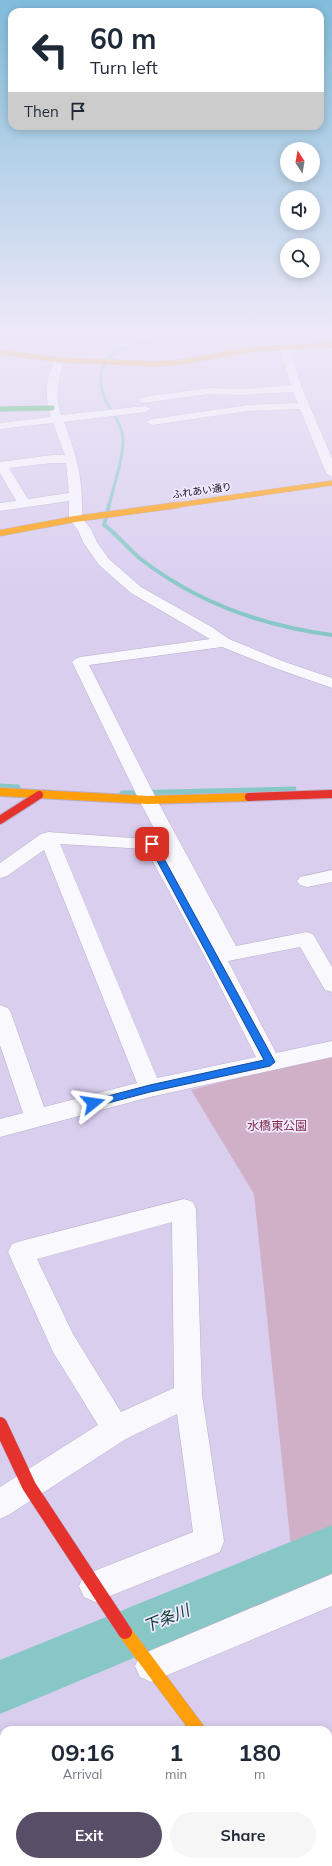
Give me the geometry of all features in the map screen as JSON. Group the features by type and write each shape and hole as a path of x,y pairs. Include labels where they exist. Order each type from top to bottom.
{"street":[{"path":"0,426 48,421"},
{"path":"58,421 71,459 77,496 75,519 84,529 90,542 104,562 136,590 205,629 224,642 280,665 332,683"},
{"path":"151,421 153,425 175,421"},
{"path":"310,421 332,473"},
{"path":"24,503 1,466 52,459 71,459"},
{"name":"ふれあい通り","path":"0,533 75,519 332,483"},
{"path":"0,507 77,496"},
{"path":"224,642 80,662 148,800 222,956 270,1062"},
{"path":"313,676 332,678"},
{"path":"0,792 148,800 332,794"},
{"path":"0,820 39,795"},
{"path":"0,872 48,838 152,844 222,956"},
{"path":"48,838 150,1088"},
{"path":"307,881 332,876"},
{"path":"222,956 306,939 332,985"},
{"path":"0,1013 36,1118"},
{"path":"0,1128 150,1088 332,1049"},
{"path":"99,1593 209,1541 188,1395 184,1209 21,1252 63,1343 116,1429"},
{"path":"0,1504 116,1429 188,1395"},
{"path":"0,1424 30,1486 99,1593 130,1640 195,1726"},
{"path":"151,1666 330,1595"}],"green space":[{"name":"水橋東公園","path":"332,1053 332,1552 293,1566 254,1194 191,1090"}],"waterway":[{"path":"109,506 123,448 122,432 118,421"},
{"path":"109,505 104,525 142,560 186,589 256,619 281,626 332,635"},
{"path":"0,786 18,787"},
{"path":"122,793 294,789"},
{"name":"下条川","path":"0,1687 332,1550"}],"traffic: slow":[{"path":"0,533 75,519 332,483"},
{"path":"0,792 148,800 249,797"},
{"path":"125,1632 195,1726"}],"traffic: jam":[{"path":"249,797 332,794"},
{"path":"0,820 39,795"},
{"path":"0,1424 29,1486 125,1632"}],"route":[{"path":"93,1103 150,1088 270,1062 215,957 152,844"}]}
